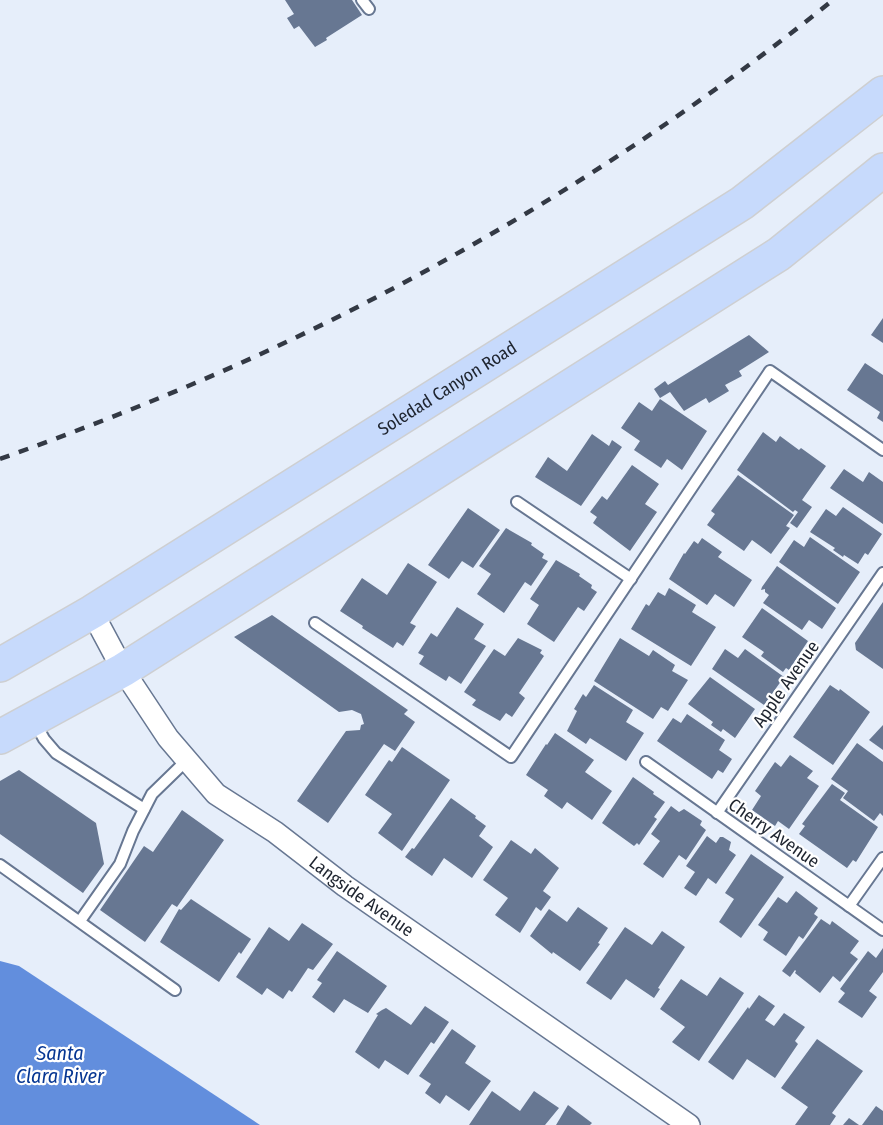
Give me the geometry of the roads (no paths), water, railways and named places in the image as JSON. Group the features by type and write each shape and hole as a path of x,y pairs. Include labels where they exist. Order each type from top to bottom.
{"main road":[{"name":"Soledad Canyon Road","path":"0,665 92,612 742,203 883,93"},
{"path":"0,737 123,670 779,255 883,170"}],"street":[{"name":"Langside Avenue","path":"92,612 123,670 168,738 216,794 275,832 345,886 689,1125"}],"lane":[{"path":"315,624 511,757 770,371 883,450"},
{"path":"517,502 631,579"},
{"name":"Apple Avenue","path":"717,813 883,573"},
{"path":"33,719 44,739 56,753 144,809"},
{"path":"80,921 120,864 133,831 152,794 187,760"},
{"name":"Cherry Avenue","path":"646,762 883,930"},
{"path":"849,906 883,858"},
{"path":"0,865 175,990"}],"water":[{"name":"Santa Clara River","path":"0,961 19,966 260,1125 0,1125"}],"railway":[{"path":"0,459 112,417 223,371 383,294 462,251 617,157 764,54 833,0"}]}
